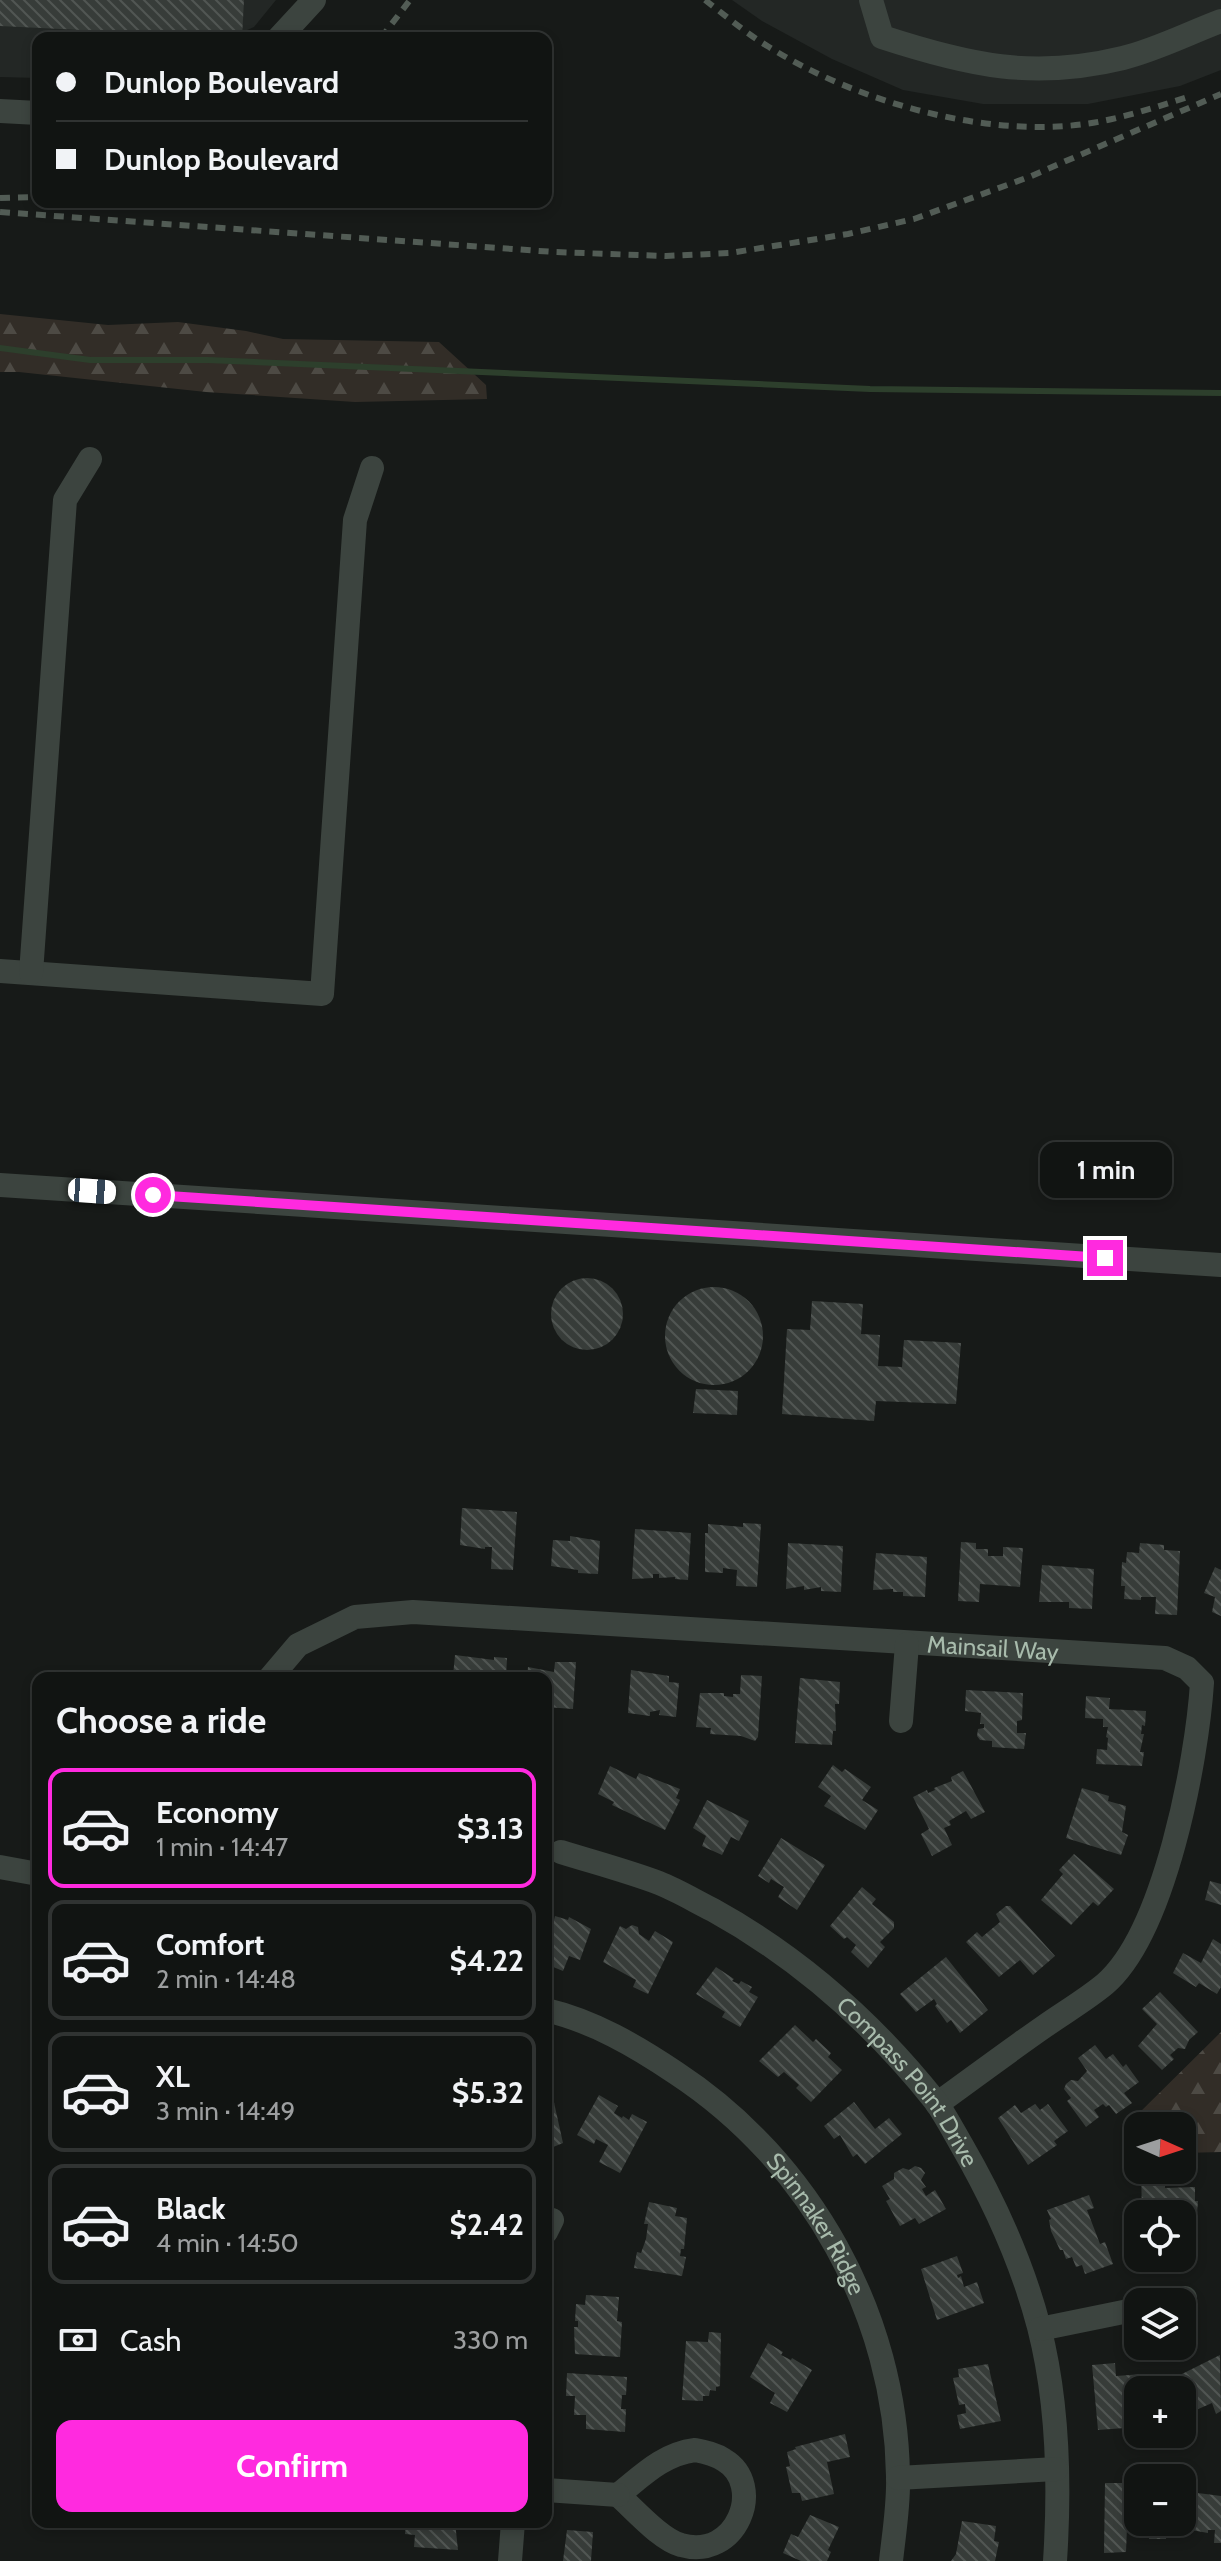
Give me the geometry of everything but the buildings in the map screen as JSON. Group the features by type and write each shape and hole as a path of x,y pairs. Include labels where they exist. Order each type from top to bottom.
{"street":[{"path":"285,32 314,0"},
{"path":"871,0 882,37 946,58 996,67 1067,68 1126,57 1221,21"},
{"path":"0,111 32,113"},
{"path":"31,973 65,500 90,459"},
{"path":"0,971 322,994 355,520 372,468"},
{"path":"0,1185 1221,1265"},
{"name":"Mainsail Way","path":"275,1672 298,1645 355,1617 413,1612 1165,1658 1187,1668 1202,1683 1198,1725 1173,1849 1160,1893 1135,1944 1107,1982 937,2104"},
{"path":"901,1721 907,1644"},
{"name":"Compass Point Drive","path":"561,1852 660,1883 763,1939 836,1996 937,2104 1000,2220 1022,2272 1040,2329 1051,2396 1056,2469 1055,2561"},
{"path":"0,1867 32,1873"},
{"name":"Spinnaker Ridge","path":"552,2011 569,2015 636,2047 692,2083 736,2117 803,2193 860,2290 879,2346 894,2422 898,2478 891,2561"},
{"path":"1040,2329 1124,2312"},
{"path":"552,2490 618,2495 679,2545 703,2548 721,2542 730,2533 738,2522 743,2503 738,2474 727,2461 695,2450 678,2452 659,2462 618,2495"},
{"path":"898,2478 1056,2469"},
{"path":"510,2561 513,2528"}],"shaded area":[{"path":"0,0 276,0 254,27 243,32 32,32 32,78 0,77"},
{"path":"732,0 1221,0 1221,70 1180,86 1088,104 983,104 903,90 832,59 762,21"}],"green space":[{"path":"0,314 108,325 178,322 283,339 439,342 486,385 487,399 355,402 206,392 0,372"},
{"path":"1221,2032 1221,2152 1196,2153 1196,2112 1140,2112"}],"waterway":[{"path":"0,348 90,360 208,360 870,389 1221,393"}],"railway":[{"path":"386,32 410,0"},
{"path":"705,0 769,47 840,84 880,99 963,120 1046,127 1085,124 1125,116 1191,96"},
{"path":"0,212 554,252 666,256 730,253 848,234 914,219 1029,177 1221,94"},
{"path":"0,198 32,197"}],"route":[{"path":"153,1195 1105,1258"}]}
